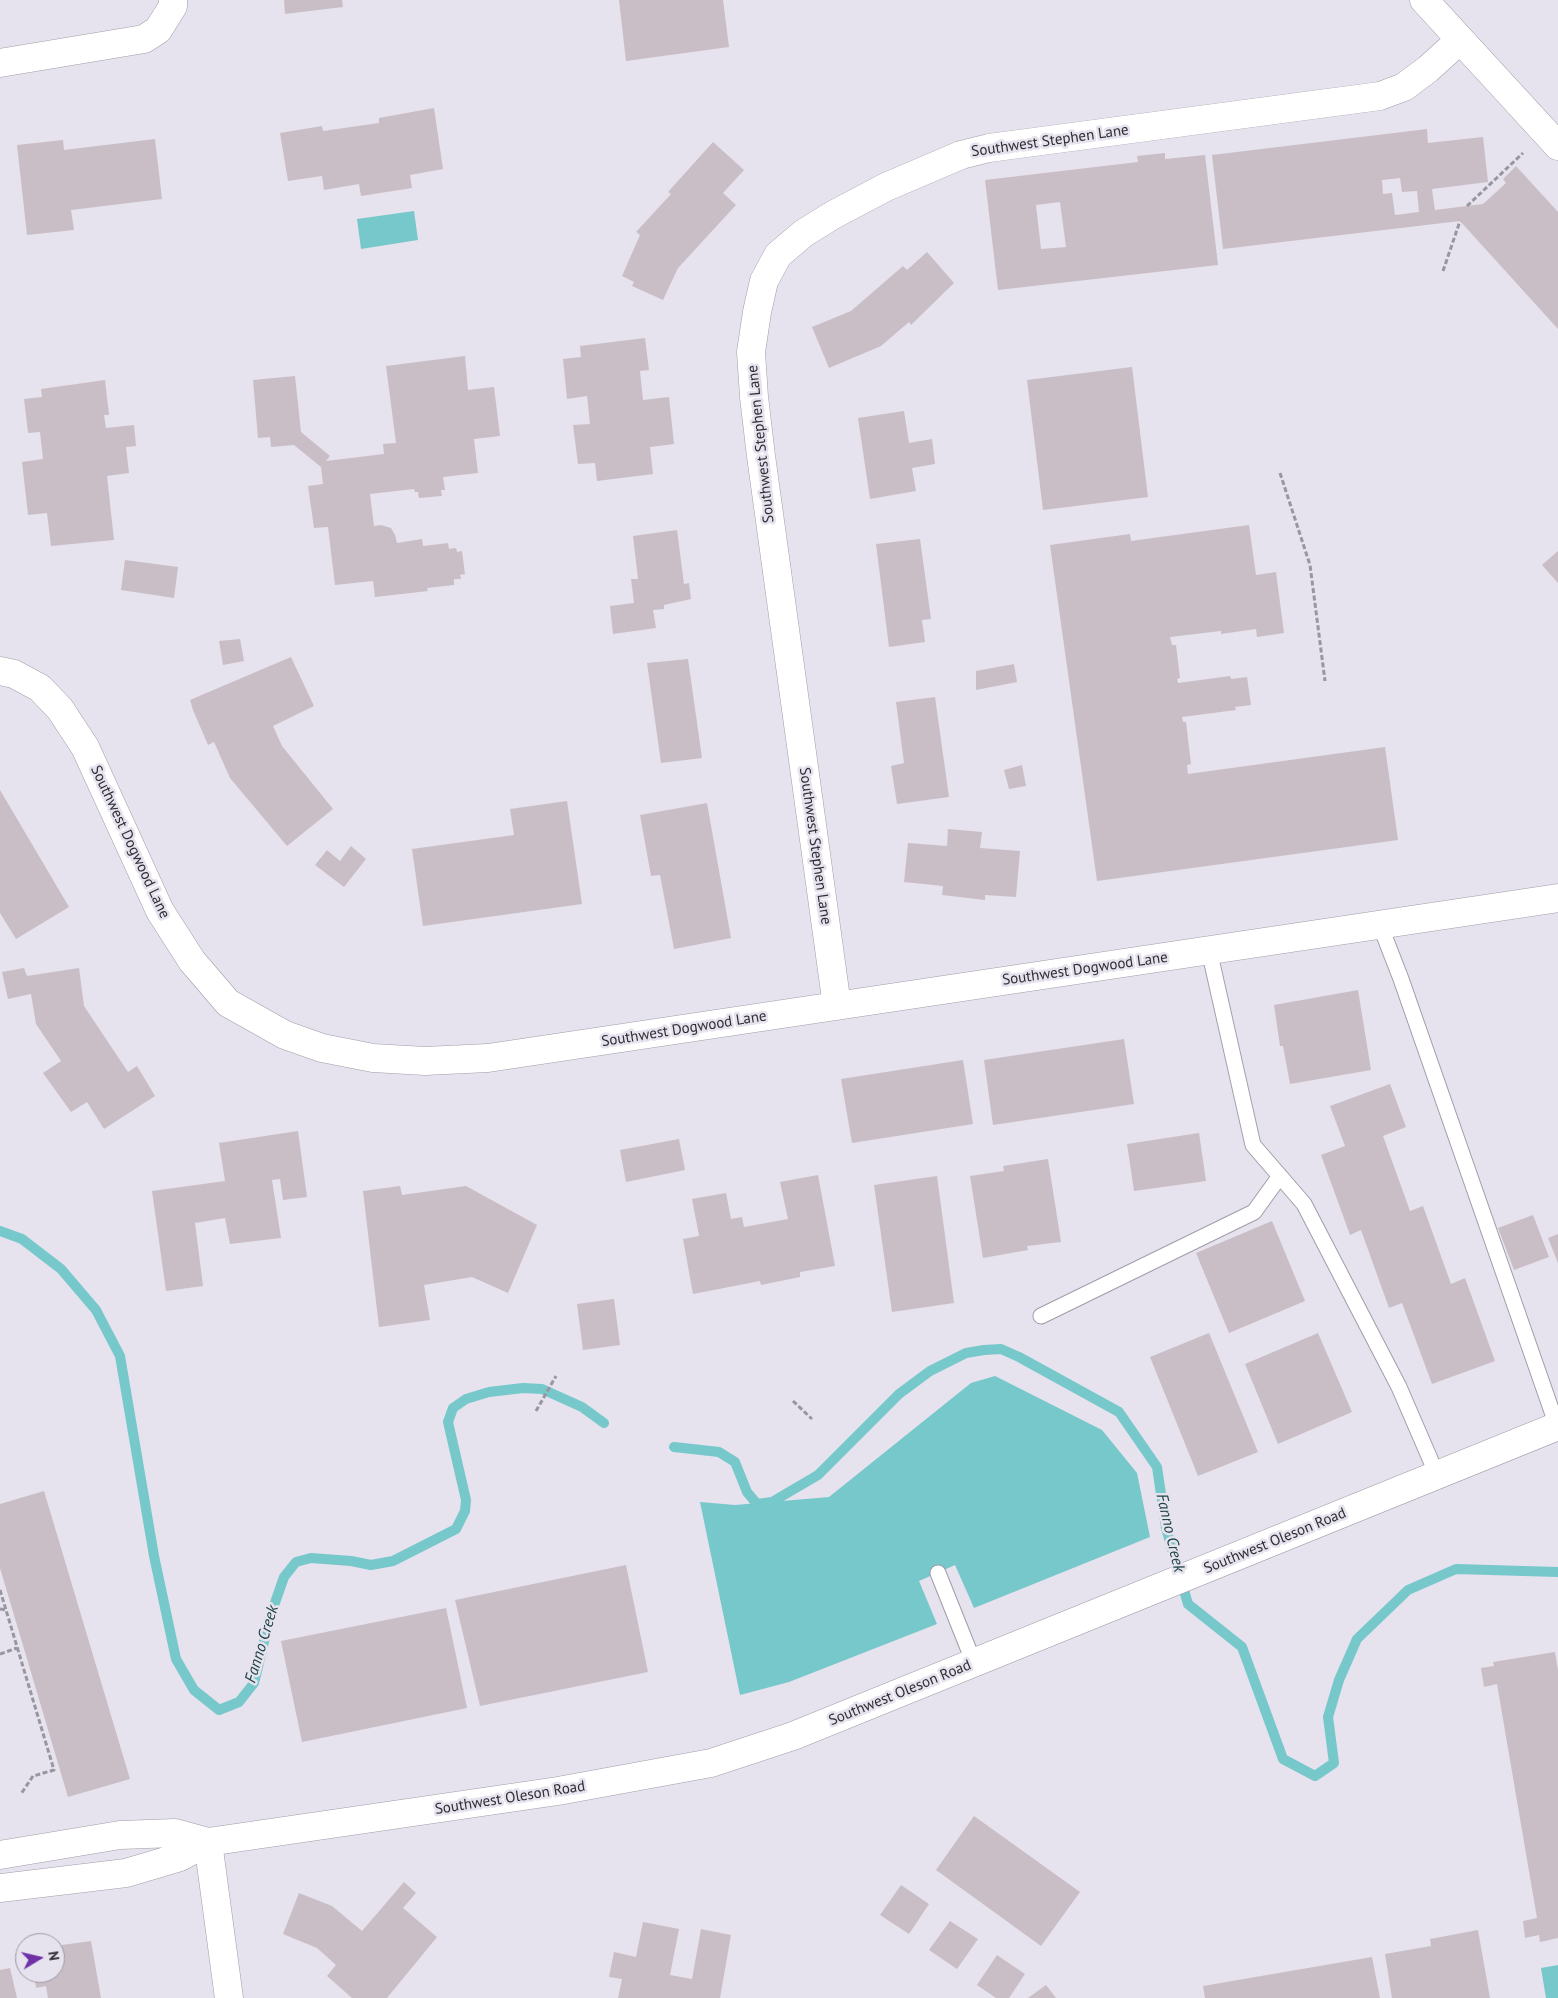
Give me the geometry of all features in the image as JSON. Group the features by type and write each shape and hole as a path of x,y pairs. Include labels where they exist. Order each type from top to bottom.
{"street":[{"path":"0,63 144,39 158,30 173,6 173,0"},
{"path":"1424,0 1558,146"},
{"name":"Southwest Stephen Lane","path":"838,1006 754,397 751,352 757,312 764,281 778,255 804,233 833,215 886,187 961,155 989,148 1380,96 1404,87 1428,69 1460,40"},
{"name":"Southwest Dogwood Lane","path":"0,671 14,674 40,688 60,709 85,746 160,911 192,961 228,1003 285,1036 322,1048 373,1058 425,1061 488,1058 1558,898"},
{"name":"Southwest Oleson Road","path":"0,1888 126,1873 180,1858 208,1842 470,1805 689,1768 736,1756 793,1736 1557,1426"},
{"name":"Southwest Oleson Road","path":"0,1855 120,1835 175,1833 208,1842"},
{"path":"208,1842 229,1998"}],"lane":[{"path":"1380,925 1450,1118 1557,1426"},
{"path":"1209,950 1253,1145 1304,1204 1399,1387 1436,1475"},
{"path":"1041,1316 1254,1212 1280,1176"},
{"path":"938,1573 974,1663"}],"path":[{"path":"1467,206 1511,164"},
{"path":"1443,271 1460,221"},
{"path":"1280,473 1310,565 1325,681"},
{"path":"536,1411 556,1376"},
{"path":"794,1401 812,1419"},
{"path":"0,1590 54,1770 33,1776 21,1794"},
{"path":"0,1609 6,1610"},
{"path":"0,1654 17,1648"}],"water":[{"path":"414,211 418,240 361,249 357,219"},
{"path":"995,1376 1102,1430 1137,1473 1150,1537 974,1608 955,1565 919,1581 937,1624 789,1682 740,1695 700,1502 735,1505 829,1497 971,1383"},
{"path":"1558,1965 1558,1998 1546,1998 1541,1968"}],"building":[{"path":"284,0 342,0 343,7 285,14"},
{"path":"619,0 723,0 729,47 626,61"},
{"path":"434,108 443,169 410,175 412,188 361,196 359,184 324,190 322,176 288,181 280,133 322,126 323,131 379,123 379,118"},
{"path":"1427,129 1428,143 1483,137 1488,182 1432,189 1435,210 1483,204 1506,183 1503,179 1516,166 1558,212 1558,329 1460,221 1223,249 1212,155","holes":["1400,178 1402,192 1417,191 1419,212 1395,215 1392,193 1383,194 1382,180"]},
{"path":"155,139 162,199 71,210 74,230 27,235 17,145 63,140 64,150"},
{"path":"713,142 744,170 723,193 736,205 678,268 663,300 632,286 634,282 622,276 640,235 636,232 671,194 668,192"},
{"path":"1165,153 1165,159 1205,155 1218,265 998,290 985,180 1138,162 1137,156","holes":["1060,202 1066,247 1041,249 1036,205"]},
{"path":"927,252 954,283 911,325 909,322 881,346 829,368 812,327 851,311 903,266 907,270"},
{"path":"645,338 649,370 640,371 643,400 669,397 674,444 650,447 653,474 597,481 595,463 578,464 573,425 590,424 587,396 567,399 563,359 581,357 580,346"},
{"path":"465,356 468,390 494,387 500,436 474,439 478,473 443,477 445,490 441,490 442,496 419,498 418,492 415,492 414,489 370,494 374,526 381,525 391,528 397,543 422,539 423,546 448,543 449,549 456,548 457,552 462,551 465,574 460,575 461,579 454,579 454,585 427,588 428,591 375,597 373,581 335,585 328,527 314,528 308,486 323,484 321,467 294,445 271,447 270,437 258,438 253,380 295,376 301,432 330,456 326,461 384,454 383,444 396,443 386,366"},
{"path":"1132,367 1148,497 1043,510 1027,380"},
{"path":"105,380 109,415 104,415 106,428 134,425 136,446 126,447 129,473 107,476 114,540 51,546 47,513 28,515 22,462 43,459 40,432 28,433 24,399 42,397 41,389"},
{"path":"904,411 909,443 932,439 935,464 912,468 916,491 870,499 858,418"},
{"path":"1249,525 1256,575 1276,572 1284,633 1257,637 1256,629 1221,634 1221,631 1170,637 1172,645 1176,645 1180,678 1177,679 1178,683 1230,676 1231,679 1247,677 1251,705 1235,707 1236,710 1182,717 1183,722 1186,722 1191,764 1187,765 1188,774 1385,747 1398,840 1097,881 1050,545 1130,534 1131,541"},
{"path":"677,530 684,584 689,583 691,599 664,605 664,609 653,610 656,628 613,634 610,606 634,603 631,579 638,579 633,536"},
{"path":"920,539 931,619 922,620 925,642 889,647 876,544"},
{"path":"1558,551 1558,583 1542,565"},
{"path":"125,560 178,567 174,598 121,590"},
{"path":"240,639 244,661 223,665 219,641"},
{"path":"291,657 314,706 273,726 282,746 333,809 287,846 230,778 214,742 208,745 190,700"},
{"path":"688,659 702,758 661,763 647,663"},
{"path":"1014,664 1017,682 976,690 976,671"},
{"path":"935,697 949,797 897,804 891,766 904,763 896,702"},
{"path":"1022,765 1026,786 1009,789 1004,770"},
{"path":"0,790 69,907 16,939 0,913"},
{"path":"567,801 582,904 423,926 412,849 514,835 510,809"},
{"path":"707,803 731,938 674,949 660,875 651,876 640,815"},
{"path":"948,829 982,832 980,848 1020,851 1016,897 985,895 985,900 942,895 943,886 904,882 908,843 947,846"},
{"path":"351,846 366,859 344,887 315,865 327,850 340,861"},
{"path":"24,968 27,976 79,968 84,1006 128,1072 137,1066 155,1096 104,1129 87,1102 71,1112 43,1073 61,1061 36,1024 31,994 8,999 2,972"},
{"path":"1358,990 1371,1070 1290,1084 1283,1046 1280,1046 1274,1005"},
{"path":"1124,1039 1134,1104 993,1125 984,1060"},
{"path":"963,1060 973,1124 852,1143 841,1079"},
{"path":"1390,1084 1406,1127 1383,1136 1410,1211 1423,1206 1451,1284 1465,1278 1495,1361 1432,1384 1402,1303 1389,1308 1361,1230 1350,1235 1321,1155 1345,1146 1330,1106"},
{"path":"298,1131 307,1197 283,1200 280,1179 272,1180 281,1238 230,1244 225,1218 195,1223 203,1286 166,1291 152,1191 225,1181 219,1143"},
{"path":"1199,1133 1206,1181 1134,1191 1127,1144"},
{"path":"679,1139 685,1170 626,1182 620,1150"},
{"path":"1048,1159 1061,1242 1027,1246 1028,1250 983,1258 970,1176 1004,1171 1003,1166"},
{"path":"818,1175 835,1266 800,1272 800,1277 761,1285 760,1281 693,1294 683,1239 699,1236 692,1199 726,1193 731,1219 742,1217 744,1227 788,1219 780,1182"},
{"path":"937,1176 954,1303 892,1312 874,1185"},
{"path":"400,1186 402,1195 466,1186 537,1225 508,1293 472,1277 424,1285 430,1320 379,1327 363,1191"},
{"path":"1533,1215 1549,1257 1514,1270 1498,1228"},
{"path":"1272,1221 1305,1301 1229,1333 1196,1253"},
{"path":"1558,1234 1558,1263 1548,1238"},
{"path":"614,1299 620,1345 583,1350 577,1304"},
{"path":"1209,1333 1258,1452 1198,1476 1150,1357"},
{"path":"1318,1333 1352,1412 1278,1444 1245,1364"},
{"path":"44,1491 130,1779 68,1797 0,1568 0,1504"},
{"path":"626,1565 648,1672 480,1706 455,1600"},
{"path":"446,1608 467,1708 302,1742 281,1641"},
{"path":"1555,1652 1558,1670 1558,1938 1540,1942 1539,1935 1525,1938 1523,1921 1537,1918 1497,1684 1484,1687 1481,1668 1494,1666 1493,1662"},
{"path":"974,1816 1080,1892 1041,1946 936,1870"},
{"path":"404,1882 416,1893 403,1908 437,1937 387,1998 352,1998 327,1976 336,1965 317,1948 283,1934 299,1893 332,1906 362,1931"},
{"path":"901,1885 929,1904 909,1934 880,1915"},
{"path":"950,1921 978,1939 957,1969 929,1950"},
{"path":"643,1922 679,1929 670,1975 692,1979 701,1929 731,1935 720,1998 618,1998 622,1979 609,1977 614,1952 636,1957"},
{"path":"1478,1930 1490,1998 1392,1998 1385,1954 1431,1946 1430,1939"},
{"path":"91,1941 101,1998 48,1998 46,1986 36,1988 35,1983 65,1983 65,1945"},
{"path":"997,1955 1025,1974 1009,1998 996,1998 977,1985"},
{"path":"1372,1957 1380,1998 1205,1998 1203,1986"},
{"path":"10,1968 17,1998 0,1998 0,1970"},
{"path":"1046,1985 1056,1998 1028,1998"}],"waterway":[{"name":"Fanno Creek","path":"0,1231 22,1239 61,1269 96,1310 120,1356 154,1556 176,1659 194,1690 219,1710 239,1702 254,1683 270,1617 284,1577 296,1562 311,1558 351,1561 371,1565 393,1561 456,1529 465,1511 466,1500 448,1422 453,1408 466,1399 489,1392 523,1388 542,1389 582,1407 604,1423"},
{"name":"Fanno Creek","path":"674,1447 719,1452 735,1462 747,1492 757,1504 772,1502 818,1475 899,1394 930,1371 966,1353 984,1350 1001,1349 1019,1357 1119,1412 1157,1467 1166,1528 1188,1604 1242,1647 1283,1759 1315,1776 1334,1763 1328,1717 1339,1680 1357,1639 1408,1590 1456,1569 1558,1572"}]}
